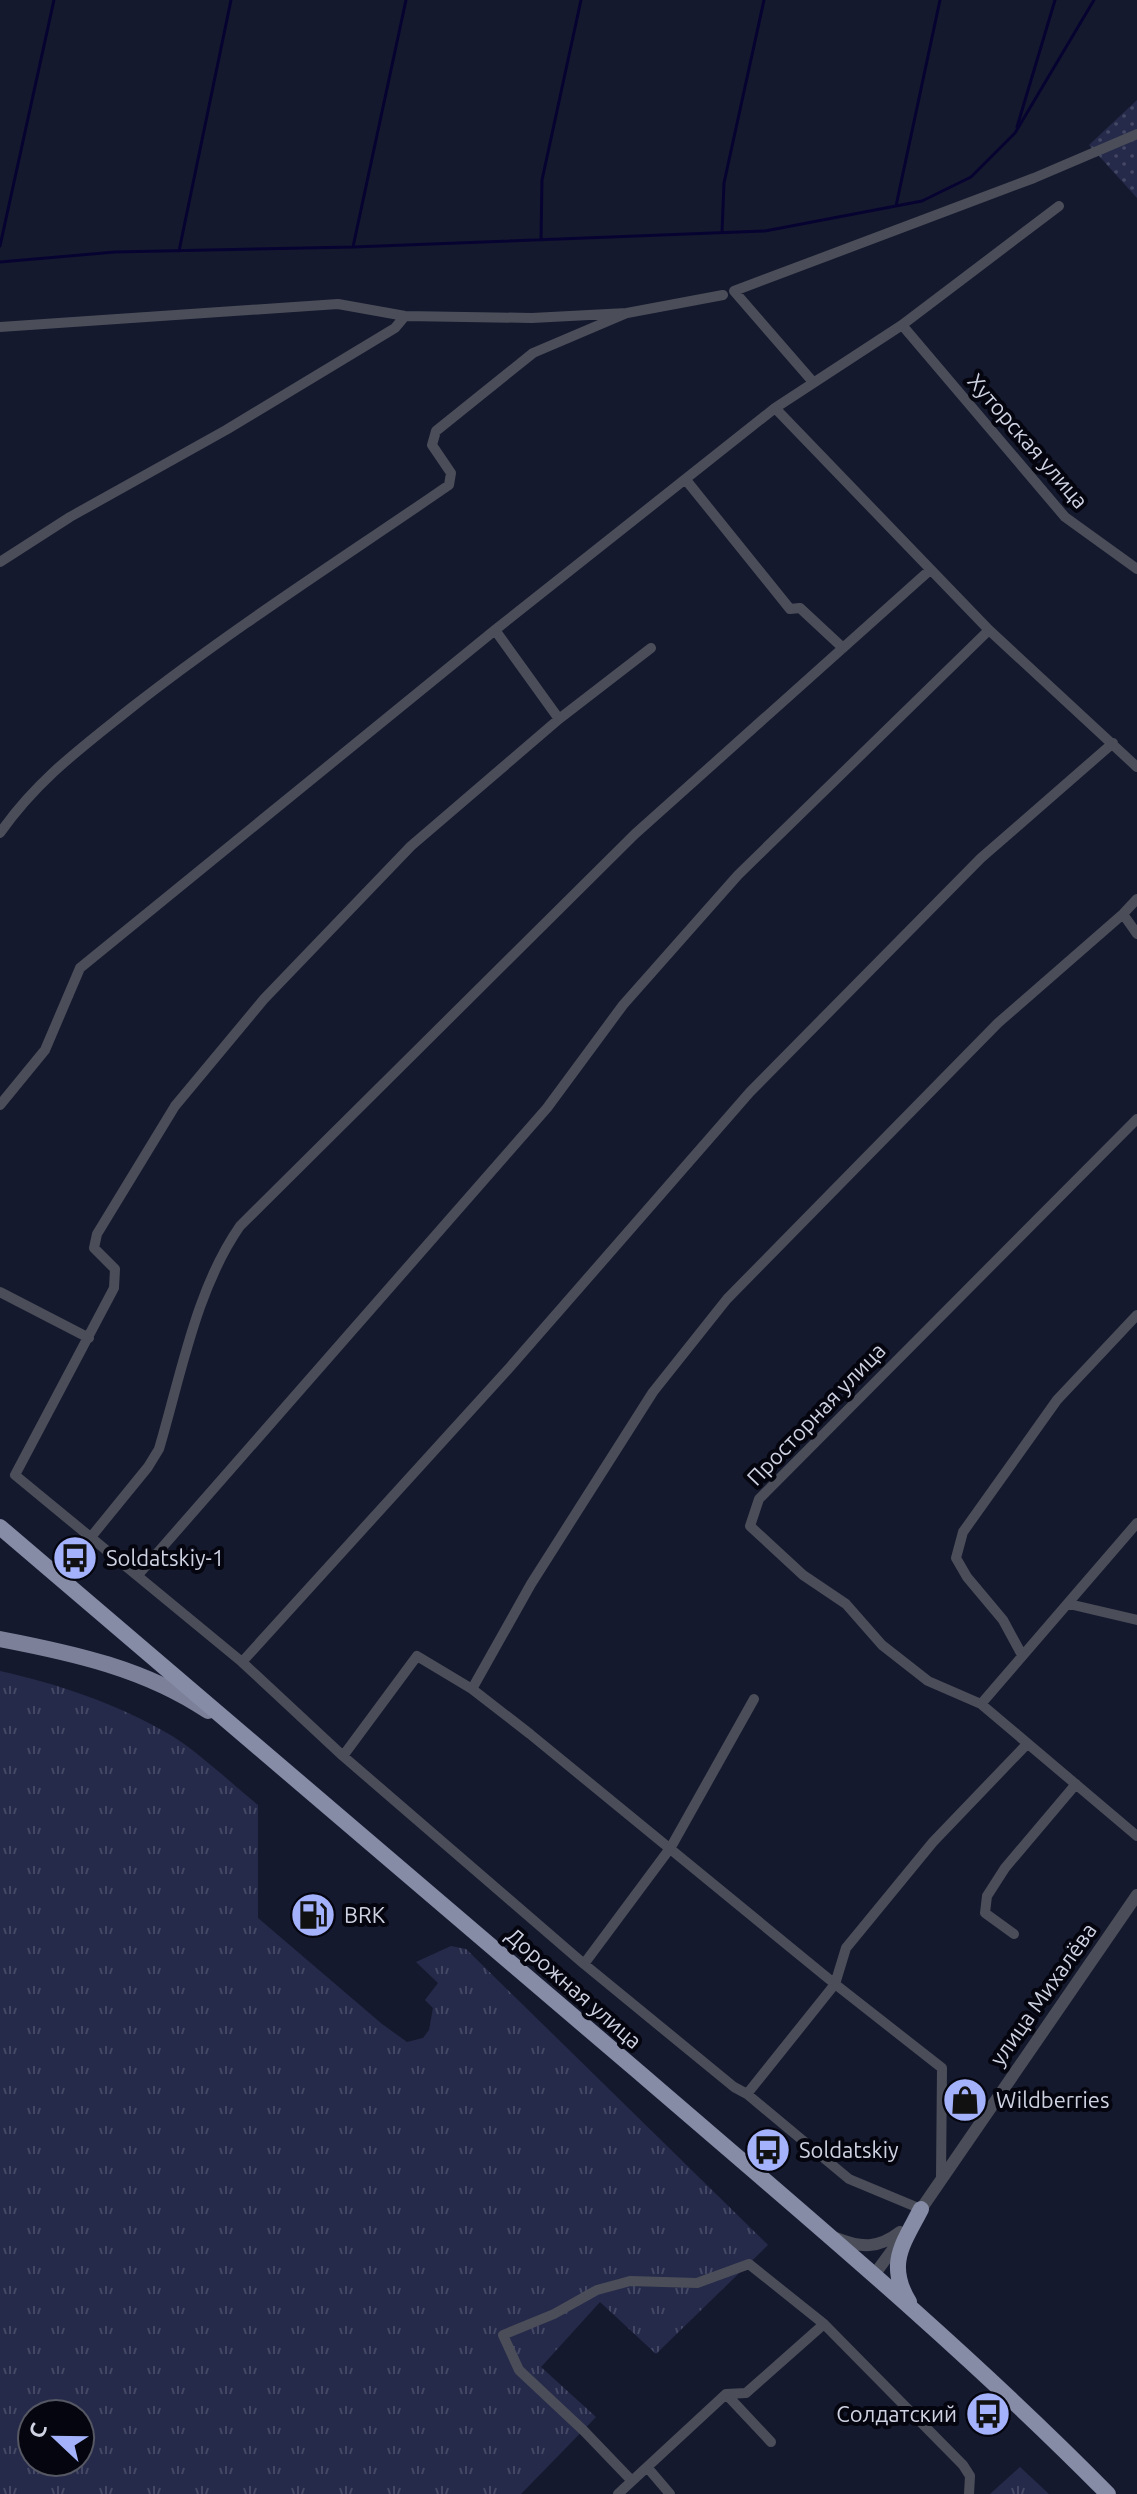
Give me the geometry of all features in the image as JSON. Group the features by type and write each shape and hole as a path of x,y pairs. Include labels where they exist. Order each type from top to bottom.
{"highway":[{"name":"Дорожная улица","path":"0,1527 874,2275 1058,2443 1108,2494"},
{"path":"919,2316 906,2298 896,2270 898,2255 921,2209"}],"main road":[{"path":"0,1639 61,1650 159,1682 264,1750"}],"street":[{"path":"813,382 734,291 1034,178 1137,134"},
{"path":"0,1105 45,1050 80,968 495,630 775,408 902,325 1059,206"},
{"path":"0,327 338,304 405,316 532,318 627,313 723,295"},
{"path":"0,833 23,801 57,768 182,668 449,485 451,473 432,445 436,431 533,353 627,313"},
{"path":"0,562 70,517 226,430 395,328 405,316"},
{"name":"Хуторская улица","path":"902,325 1065,517 1137,569"},
{"path":"775,408 989,630 1137,767"},
{"path":"686,480 790,609 800,608 843,648"},
{"path":"91,1537 159,1449 206,1289 221,1253 240,1226 635,834 930,570"},
{"path":"495,630 559,719"},
{"path":"138,1575 547,1108 623,1005 738,875 989,630"},
{"path":"651,648 559,719 411,846 264,999 175,1106 97,1234 94,1248 115,1269 114,1288 15,1475 242,1662 343,1756 584,1964 734,2087 747,2094 849,2179 921,2209 885,2243 871,2247 856,2245 825,2233"},
{"path":"242,1662 511,1366 750,1092 981,858 1113,743"},
{"path":"472,1689 531,1584 653,1392 727,1299 998,1023 1137,899"},
{"path":"1123,914 1137,934"},
{"name":"Просторная улица","path":"1137,1119 759,1499 750,1526 803,1575 846,1604 882,1645 928,1681 981,1704 1137,1836"},
{"path":"0,1292 89,1338"},
{"path":"1022,1655 1003,1620 967,1577 956,1558 963,1532 1057,1400 1137,1315"},
{"path":"981,1704 1137,1523"},
{"path":"1069,1604 1137,1620"},
{"path":"343,1756 417,1656 472,1689 942,2068 941,2177"},
{"path":"584,1964 671,1847 754,1699"},
{"path":"747,2094 835,1984 846,1948 933,1842 1027,1744"},
{"path":"1014,1934 985,1913 987,1896 1005,1868 1076,1784"},
{"name":"улица Михалёва","path":"874,2275 1137,1895"},
{"path":"632,2481 519,2370 503,2335 554,2314 597,2290 630,2281 697,2283 749,2264 824,2324 963,2465 970,2476 969,2494"},
{"path":"618,2494 726,2394 746,2393 824,2324"},
{"path":"726,2394 771,2442"},
{"path":"647,2467 670,2494"}],"green space":[{"path":"1137,100 1137,198 1089,145"},
{"path":"0,1671 86,1696 147,1722 189,1748 258,1805 258,1918 407,2042 423,2038 429,2030 433,2008 425,2000 438,1983 416,1962 451,1946 466,1949 768,2245 656,2354 600,2302 541,2367 596,2417 521,2494 0,2494"},
{"path":"1020,2467 1049,2494 990,2494"}],"waterway":[{"path":"0,246 54,0"},
{"path":"179,251 231,0"},
{"path":"353,247 406,0"},
{"path":"541,240 542,180 581,0"},
{"path":"722,232 724,183 764,0"},
{"path":"896,206 940,0"},
{"path":"1017,127 1055,0"},
{"path":"0,262 115,252 353,247 765,231 922,201 971,177 1015,133 1094,0"}],"place":[{"name":"Soldatskiy-1","path":"75,1558"},
{"name":"BRK","path":"313,1915"},
{"name":"Wildberries","path":"965,2100"},
{"name":"Soldatskiy","path":"768,2150"},
{"name":"Солдатский","path":"988,2414"}]}
